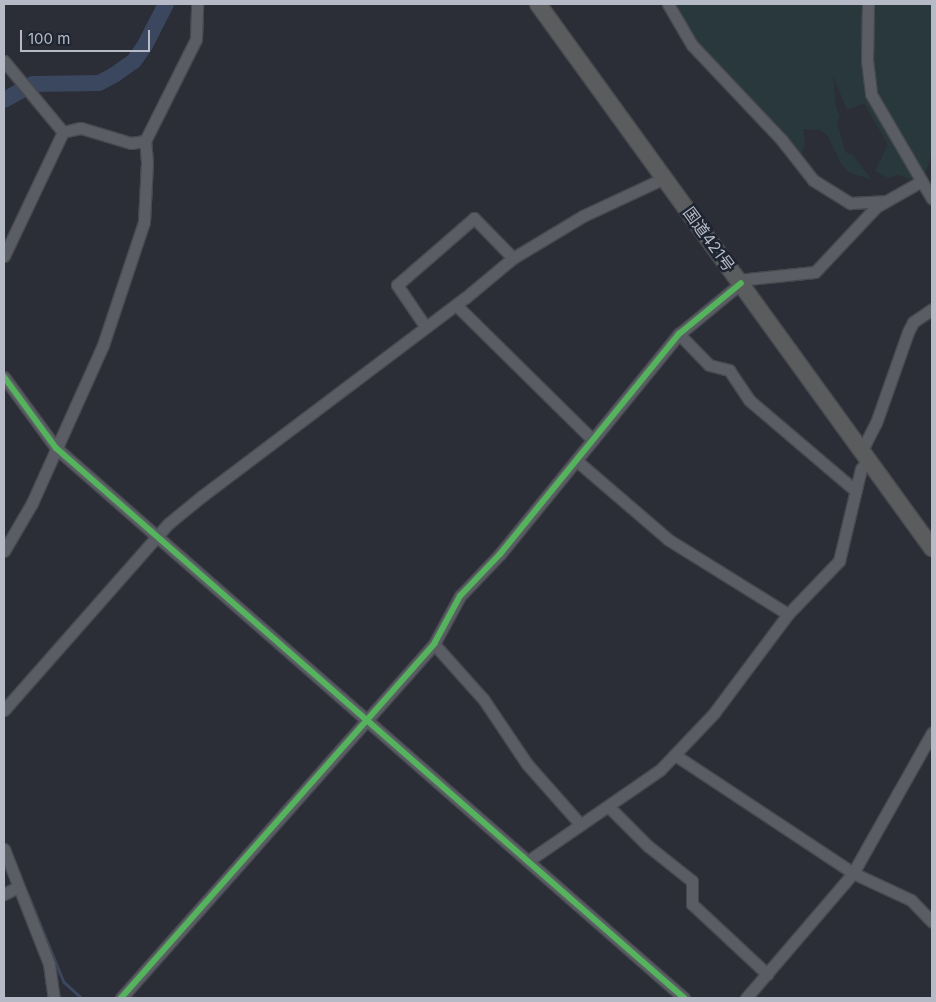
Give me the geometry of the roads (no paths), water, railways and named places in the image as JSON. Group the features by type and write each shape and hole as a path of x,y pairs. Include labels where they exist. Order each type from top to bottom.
{"highway":[{"name":"国道421号","path":"538,4 932,548"}],"street":[{"path":"4,551 22,522 103,345 144,222 148,162 145,141 196,39 197,4"},
{"path":"668,4 692,45 781,139 813,180 850,203 885,201"},
{"path":"868,4 867,60 871,94 932,200"},
{"path":"4,61 30,96 63,132"},
{"path":"63,132 81,128 131,143 145,141"},
{"path":"4,256 63,132"},
{"path":"4,710 157,537 202,496 425,326 456,305 513,258 584,216 664,178"},
{"path":"121,998 434,644 460,596 500,554 577,462 679,334 739,281 815,272 885,201 920,182"},
{"path":"425,326 397,285 474,218 513,258"},
{"path":"456,305 593,440"},
{"path":"528,861 660,770 714,713 788,614 839,561 865,454 908,332 913,322 932,309"},
{"path":"679,334 709,365 729,370 749,400 856,491"},
{"path":"4,377 56,448 684,998"},
{"path":"577,462 669,540 788,614"},
{"path":"434,644 484,700 527,764 581,825"},
{"path":"746,998 853,873 932,733"},
{"path":"675,755 853,873 911,900 932,922"},
{"path":"608,806 648,846 692,881 692,904 767,974"},
{"path":"4,849 49,964 54,998"},
{"path":"4,894 18,887"}],"waterway":[{"path":"4,100 33,84 99,83 114,75 134,61 145,45 166,4"},
{"path":"28,894 64,982 82,998"}]}
